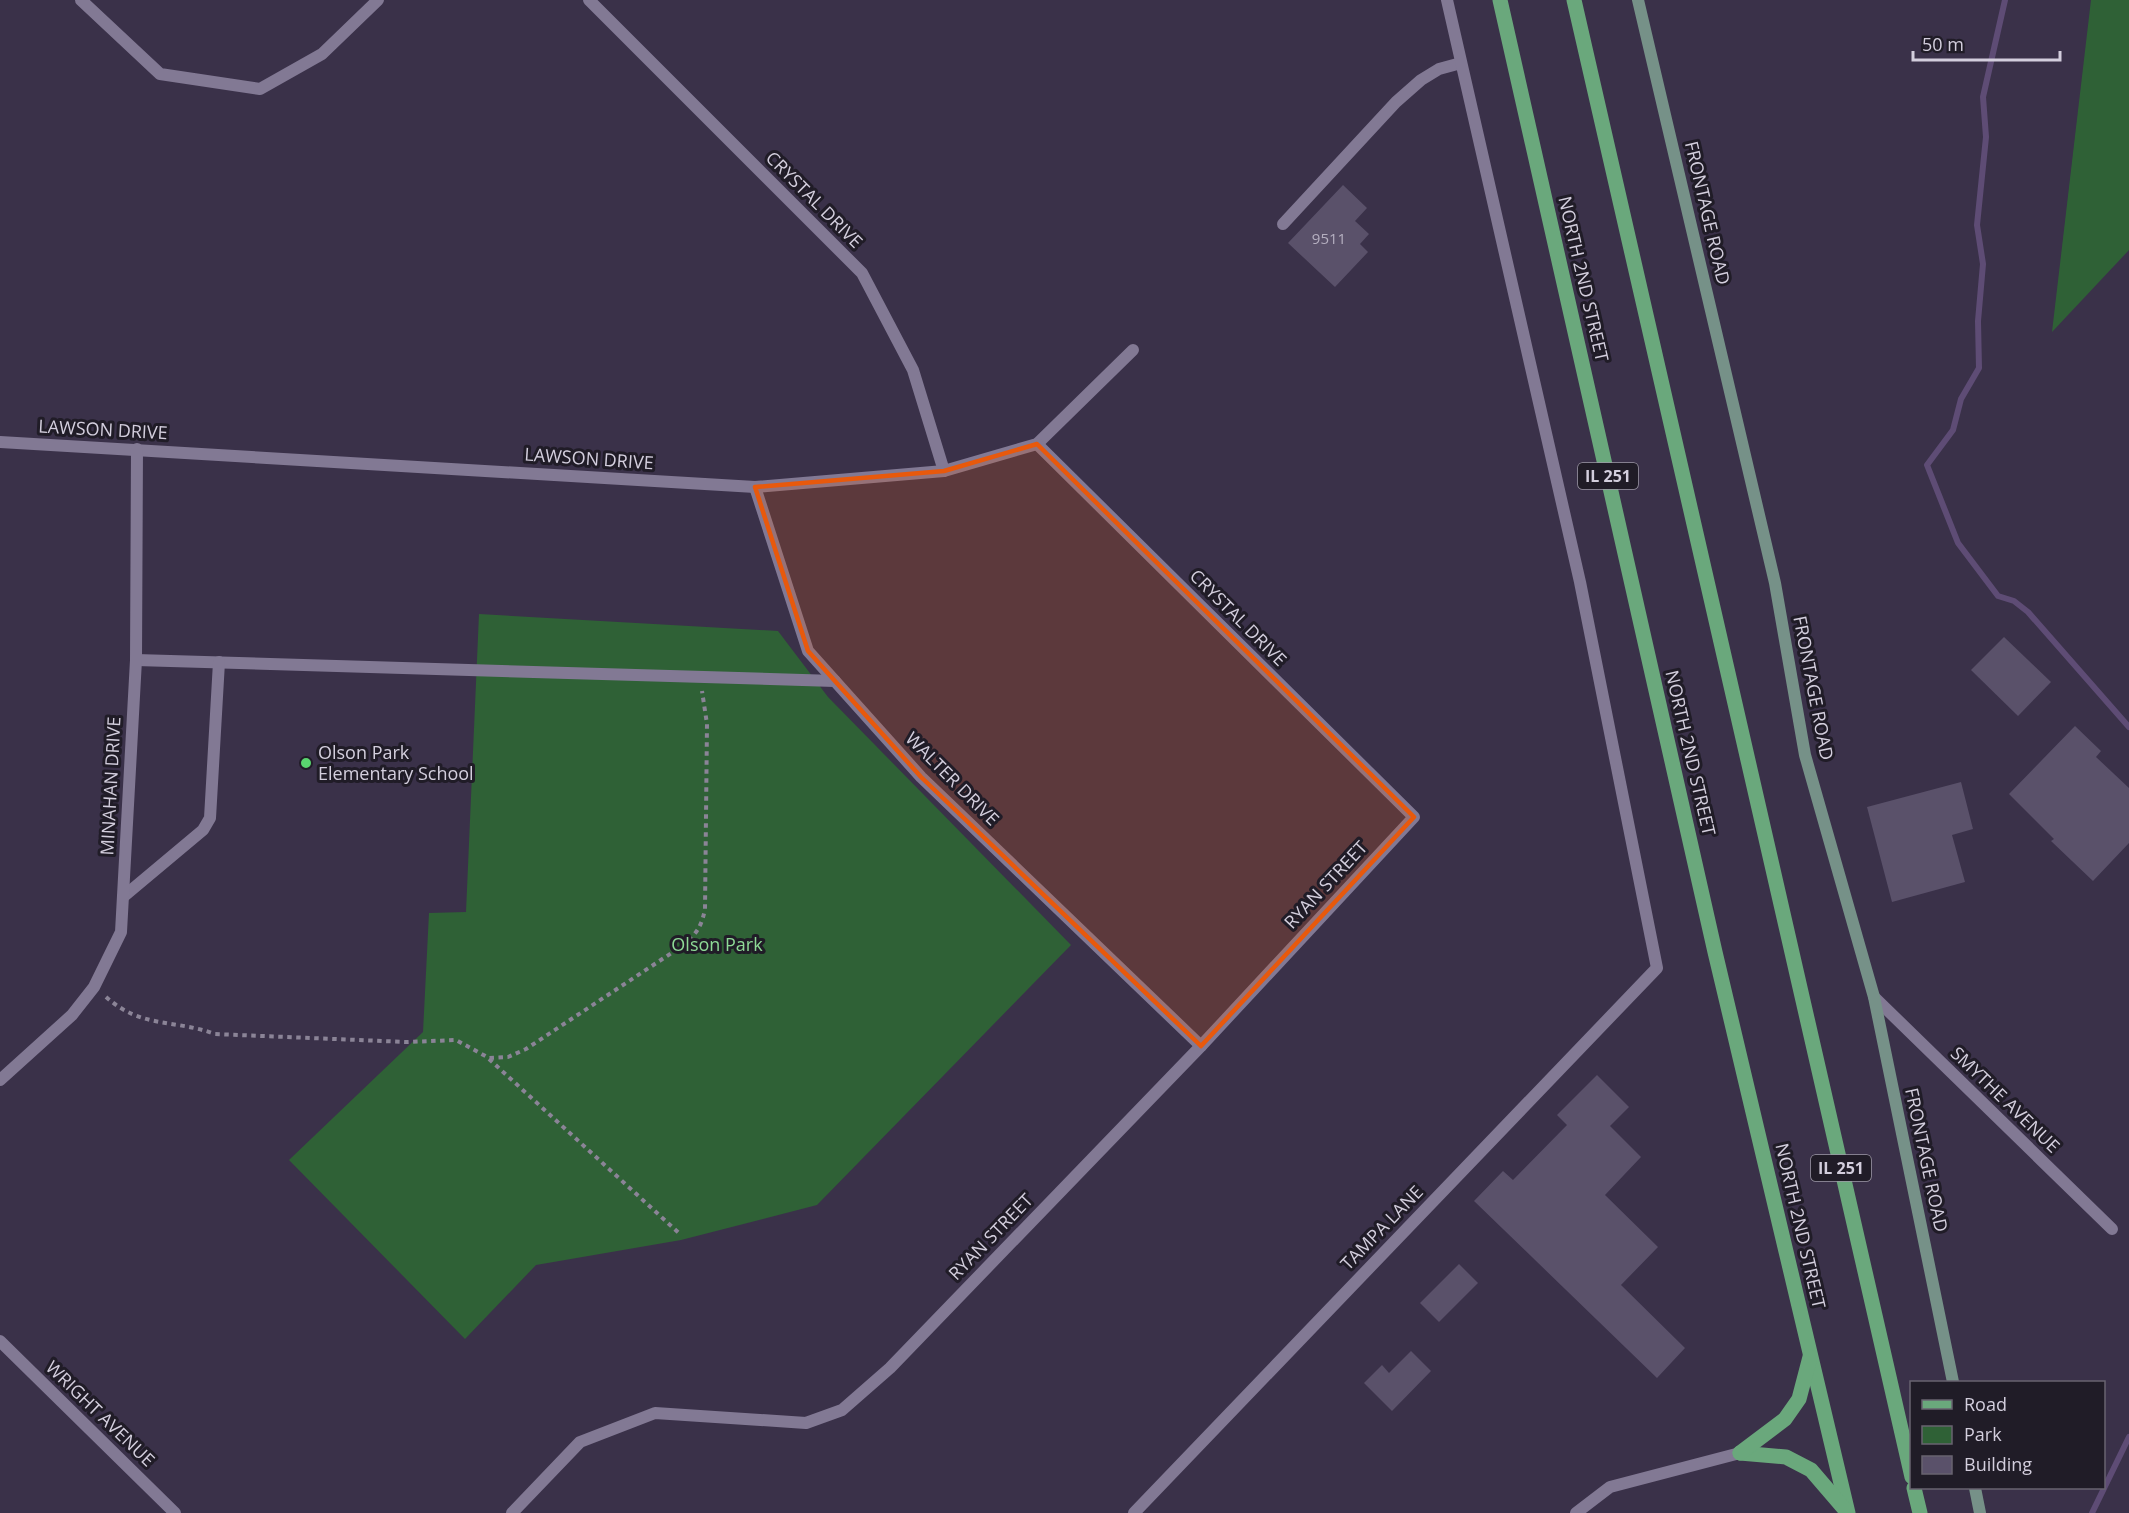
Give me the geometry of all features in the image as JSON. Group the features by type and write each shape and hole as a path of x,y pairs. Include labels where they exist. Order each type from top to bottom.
{"main road":[{"name":"NORTH 2ND STREET","path":"1500,0 1713,940 1848,1513"},
{"name":"IL 251","path":"1574,0 1910,1473"},
{"path":"1740,1453 1785,1419 1799,1400 1810,1354"},
{"path":"1740,1453 1786,1457 1811,1470 1848,1513"},
{"path":"1914,1489 1920,1513"}],"street":[{"path":"81,0 160,74 260,89 322,54 378,0"},
{"name":"CRYSTAL DRIVE","path":"589,0 861,273 913,370 944,471"},
{"path":"1283,224 1396,102 1421,80 1439,69 1461,63 1447,0"},
{"name":"FRONTAGE ROAD","path":"1638,0 1775,584 1805,755 1874,997 1953,1381"},
{"name":"TAMPA LANE","path":"1134,1513 1657,968 1580,582 1461,63"},
{"name":"LAWSON DRIVE","path":"0,442 755,487 944,471 1037,444 1133,350"},
{"name":"CRYSTAL DRIVE","path":"1037,444 1414,817"},
{"name":"MINAHAN DRIVE","path":"0,1080 72,1015 94,987 121,932 136,660 137,449"},
{"name":"WALTER DRIVE","path":"755,487 808,651 921,777 1201,1046"},
{"path":"136,660 835,681"},
{"path":"123,897 203,830 210,818 219,662"},
{"name":"RYAN STREET","path":"512,1513 580,1442 655,1413 806,1424 842,1410 890,1368 1201,1046 1414,817"},
{"name":"SMYTHE AVENUE","path":"1874,997 2112,1229"},
{"name":"WRIGHT AVENUE","path":"0,1341 175,1513"},
{"path":"1576,1513 1610,1487 1740,1453"},
{"path":"1975,1489 1980,1513"}],"path":[{"path":"489,1058 508,1057 526,1049 672,952 694,936 702,924 705,909 707,724 704,698 697,676"},
{"path":"94,987 113,1004 129,1014 153,1022 201,1029 215,1034 407,1042 456,1040 489,1058 681,1235"}],"highlighted area":[{"path":"1037,444 1414,817 1201,1046 921,777 808,651 755,487 944,471"}],"green space":[{"path":"2091,0 2129,0 2129,250 2052,332"},
{"name":"Olson Park","path":"479,614 778,631 828,697 1071,945 817,1205 681,1240 536,1265 465,1339 289,1160 423,1032 429,913 466,912"}],"building":[{"path":"1343,185 1367,208 1355,221 1369,234 1360,244 1368,252 1335,287 1288,243"},
{"path":"2004,637 2051,682 2018,716 1971,670"},
{"path":"2075,726 2101,751 2096,757 2129,788 2129,843 2093,881 2051,841 2054,839 2009,794"},
{"path":"1961,782 1973,829 1952,835 1965,882 1892,902 1867,807"},
{"path":"1597,1075 1629,1107 1610,1126 1641,1157 1605,1195 1658,1247 1621,1285 1685,1348 1657,1378 1474,1201 1503,1171 1513,1180 1567,1125 1557,1115"},
{"path":"1459,1264 1478,1283 1439,1322 1420,1303"},
{"path":"1411,1351 1431,1371 1392,1411 1364,1383 1382,1365 1389,1373"}],"waterway":[{"path":"2005,0 1983,97 1986,137 1977,225 1983,264 1978,321 1979,368 1961,399 1953,430 1927,465 1958,543 1998,596 2014,601 2028,612 2129,727"},
{"path":"2105,1486 2129,1437"},
{"path":"2092,1513 2104,1489"}],"place":[{"name":"Olson Park Elementary School","path":"306,763"}]}
